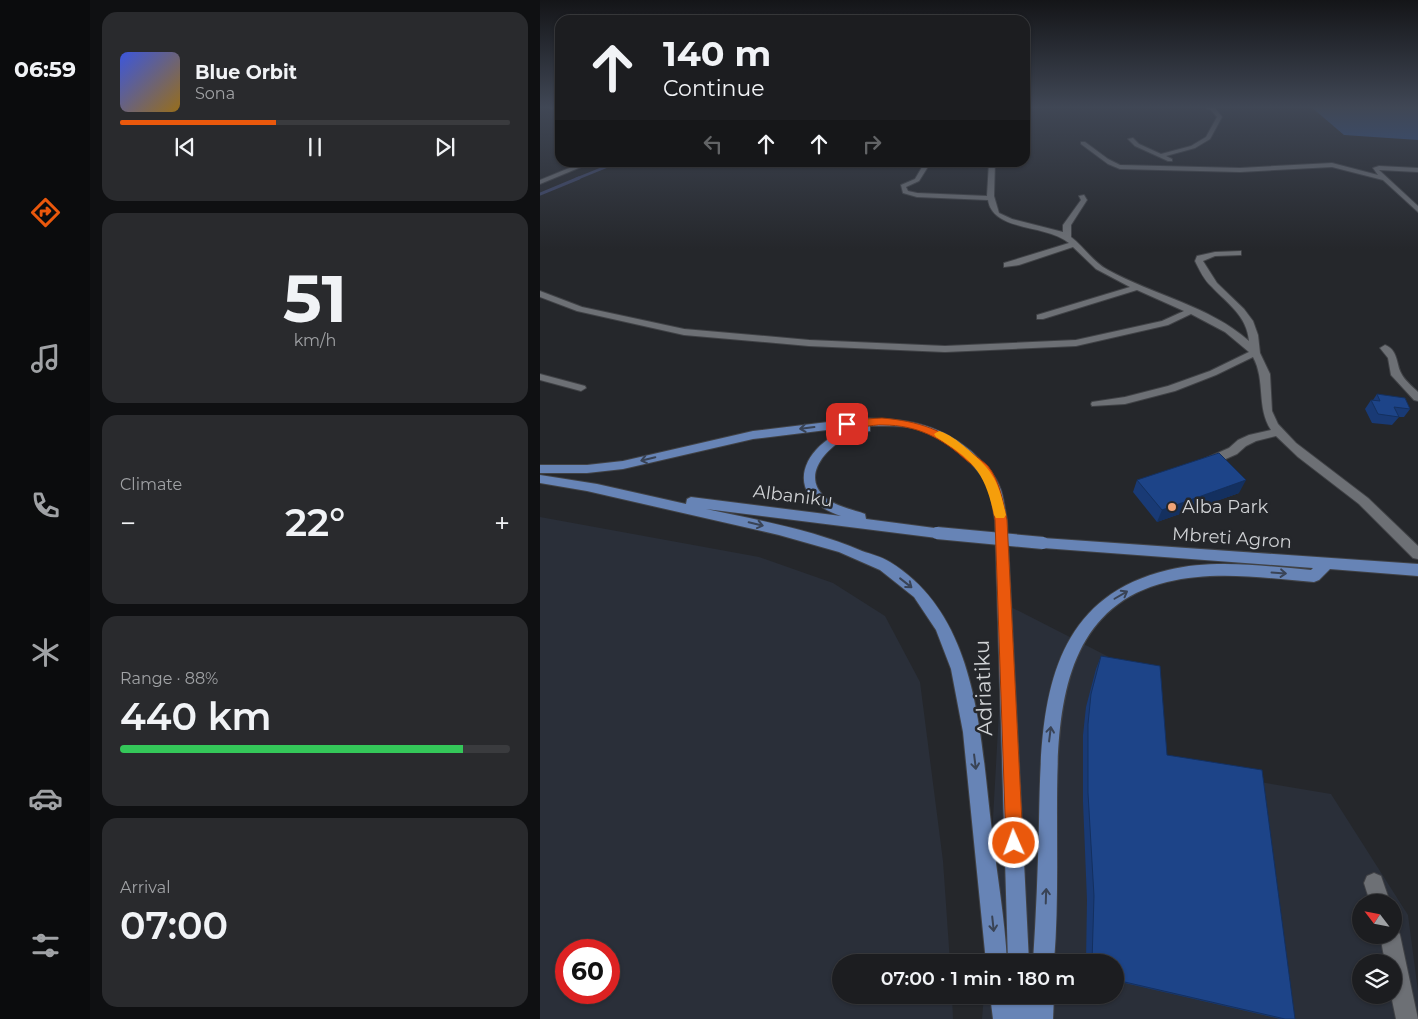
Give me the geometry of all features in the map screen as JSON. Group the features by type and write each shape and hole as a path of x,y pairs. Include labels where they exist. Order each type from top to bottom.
{"main road":[{"path":"540,469 587,469 623,465 753,435 834,425 882,421 923,427 941,435"},
{"path":"937,533 841,512 819,499 809,480 811,467 824,446 848,433 878,427 899,428 941,435"},
{"name":"Adriatiku","path":"941,435 954,443 984,469 995,490 1001,520 1019,954"},
{"name":"Albaniku","path":"540,479 653,498 937,533 1043,543"},
{"path":"589,487 779,530 842,548 885,566 918,593 942,626 959,669 971,732 996,954"},
{"name":"Mbreti Agron","path":"1043,543 1418,570"},
{"path":"1044,954 1049,737 1057,691 1065,665 1082,629 1101,608 1120,594 1150,581 1186,573 1218,572 1314,576 1328,563"},
{"path":"1002,1004 1004,1019"},
{"path":"1021,1004 1022,1019"},
{"path":"1042,1019 1043,1004"}],"street":[{"path":"1098,154 1108,162 1120,167 1214,170 1332,165 1386,178"},
{"path":"1159,154 1178,163 1214,170"},
{"path":"1163,155 1168,154"},
{"path":"1339,162 1386,178"},
{"path":"540,182 578,167"},
{"path":"925,167 917,180 903,186 905,192 916,195 991,198"},
{"path":"992,167 991,198 998,215 1006,220 1047,228 1067,237 1095,265 1136,288 1220,325 1255,353 1263,362 1266,384 1266,413 1278,432 1355,494 1418,554"},
{"path":"1418,170 1375,169 1418,210"},
{"path":"1067,237 1067,226 1084,200 1082,196"},
{"path":"1007,265 1032,259 1058,248 1075,244"},
{"path":"1238,253 1208,255 1200,258 1199,261 1207,278 1244,312 1255,343 1255,353"},
{"path":"1040,317 1136,288"},
{"path":"540,294 557,302 684,332 878,347 945,349 1076,343 1165,323 1191,311"},
{"path":"1385,348 1393,358 1396,375 1418,398"},
{"path":"1096,404 1124,401 1185,383 1215,372 1255,353"},
{"path":"540,377 581,388"},
{"path":"1201,464 1233,451 1242,443 1253,438 1278,432"},
{"path":"1374,883 1377,894"},
{"path":"1392,944 1407,1019"}],"shaded area":[{"path":"540,517 759,557 833,583 885,616 920,682 943,861 949,954 832,954 832,1004 952,1004 953,1019 540,1019"},
{"path":"1005,604 1152,679 1165,766 1331,794 1395,894 1352,894 1352,944 1402,944 1402,906 1408,915 1418,991 1418,1019 982,1019 983,1004 1124,1004 1124,954 985,954"}],"building":[{"path":"1377,394 1405,398 1410,409 1394,407 1399,417 1378,414 1371,400 1380,401"},
{"name":"Alba Park","path":"1219,453 1246,480 1162,510 1137,480"},
{"path":"1101,656 1160,666 1167,755 1262,770 1295,1019 1285,1019 1124,982 1124,954 1092,954 1094,896 1088,793 1088,724 1091,694"}],"waterway":[{"path":"576,179 606,167"},
{"path":"540,194 579,178"}],"slow traffic":[{"path":"939,434 954,443 984,469 995,490 1000,515"}],"place":[{"name":"Alba Park","path":"1172,507"}],"route":[{"path":"847,424 882,421 902,423 923,427 941,435 954,443 984,469 995,490 1001,520 1014,843"}]}
